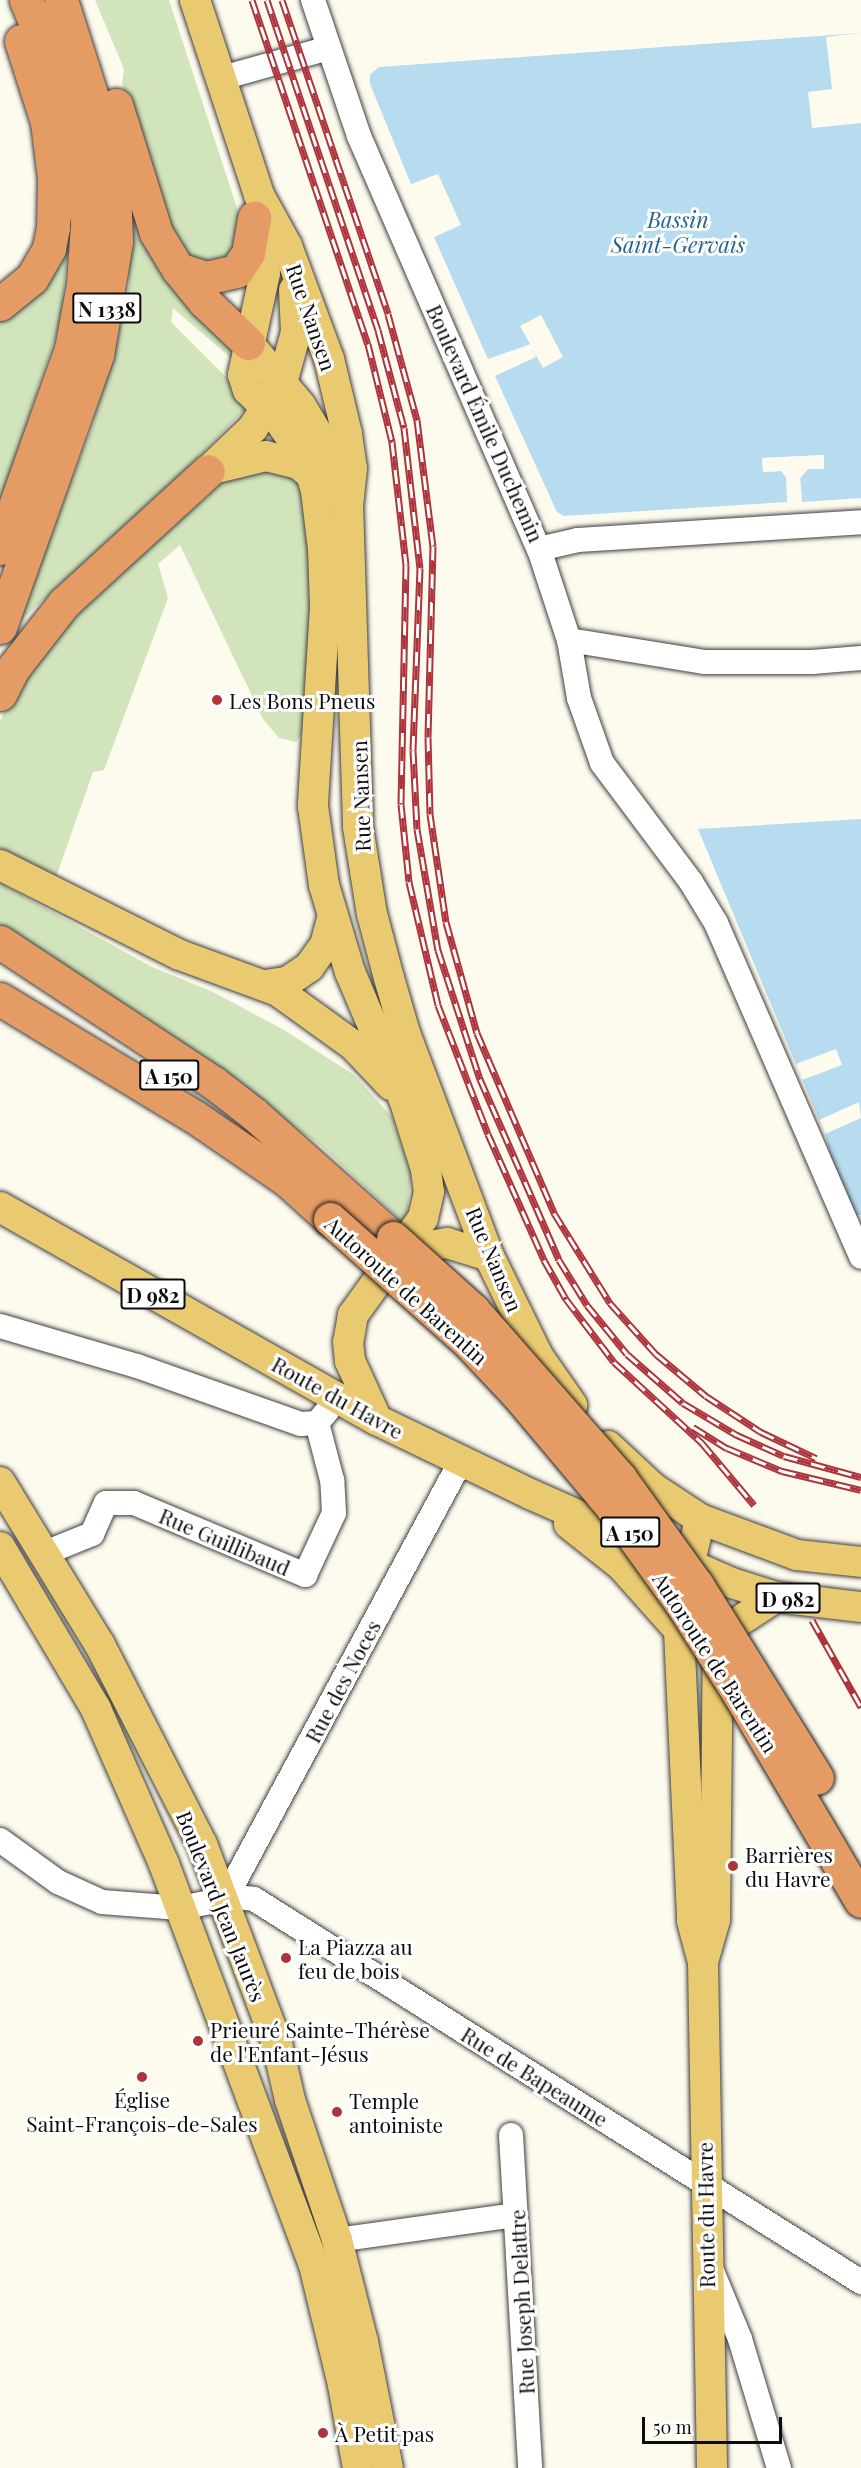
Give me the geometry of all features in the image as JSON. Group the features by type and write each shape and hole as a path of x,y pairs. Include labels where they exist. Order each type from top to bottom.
{"highway":[{"path":"0,304 20,291 41,266 53,227 55,195 47,122 5,0"},
{"name":"N 1338","path":"0,548 71,349 83,284 87,223 74,128 64,91 26,0"},
{"path":"61,0 80,22 115,101 156,233 178,269 248,343"},
{"name":"N 1338","path":"0,627 97,355 112,280 114,186 105,138 61,0"},
{"path":"178,269 206,278 236,271 248,253 256,207"},
{"path":"0,694 14,667 64,603 208,471"},
{"path":"0,942 214,1083 254,1114 328,1206"},
{"name":"A 150","path":"0,968 259,1133 328,1206"},
{"path":"0,999 195,1117 328,1206"},
{"name":"A 150","path":"0,1016 328,1206"},
{"name":"Autoroute de Barentin","path":"328,1206 398,1244 473,1310 620,1478 698,1585 765,1689 861,1855"},
{"name":"Autoroute de Barentin","path":"328,1206 469,1343 525,1403 612,1507 740,1694 861,1901"}],"main road":[{"name":"Rue Nansen","path":"195,0 222,78 256,207 265,273 248,343 245,383 293,438 311,474 322,549 325,607 313,806 333,916 350,972 404,1099 426,1169 429,1192 423,1218 398,1244 352,1316 348,1342 350,1361 377,1420"},
{"name":"Rue Nansen","path":"256,207 287,246 329,359 340,402 352,468 348,506 358,724 356,780 363,867 405,1033 457,1163 489,1256 538,1356 573,1406 612,1451 653,1488 700,1520"},
{"path":"208,471 268,410 282,383 294,348 297,313 287,246"},
{"path":"248,343 282,383 321,439 348,506"},
{"path":"208,471 266,456 298,464 311,474"},
{"path":"0,865 180,955 265,985 283,994 353,1045 404,1099 457,1163"},
{"path":"265,985 287,982 309,967 325,945 333,916"},
{"name":"Route du Havre","path":"0,1207 377,1420 530,1494 688,1566"},
{"path":"398,1244 447,1244 489,1256"},
{"name":"Boulevard Jean Jaurès","path":"0,1482 100,1645 202,1844 202,1905 314,2265 343,2385 358,2468"},
{"path":"530,1494 621,1565 679,1630"},
{"name":"Route du Havre","path":"700,1520 688,1566 679,1630 692,1922 703,1962 706,2257 712,2468"},
{"name":"D 982","path":"700,1520 797,1555 861,1562"},
{"name":"Route du Havre","path":"703,1962 715,1920 718,1576 731,1532"},
{"name":"Boulevard Jean Jaurès","path":"0,1547 96,1709 277,2044 290,2100 337,2240 363,2342 388,2468"},
{"name":"D 982","path":"688,1566 776,1597 861,1607"},
{"path":"718,1635 776,1597"}],"street":[{"name":"Boulevard Émile Duchemin","path":"313,0 359,136 539,549 578,540 861,522"},
{"path":"222,78 329,48"},
{"path":"539,549 569,640 579,698 602,763 691,882 716,923 861,1257"},
{"path":"569,640 705,663 812,662 861,658"},
{"path":"0,1326 136,1366 301,1424 316,1423 338,1398"},
{"name":"Rue Guillibaud","path":"45,1553 92,1534 106,1503 134,1503 305,1575 334,1513 332,1480 316,1423"},
{"name":"Rue des Noces","path":"202,1905 460,1461"},
{"name":"Rue de Bapeaume","path":"0,1839 74,1892 129,1907 202,1905 254,1899 861,2282"},
{"name":"Rue Joseph Delattre","path":"511,2135 531,2468"},
{"path":"337,2240 515,2216"},
{"path":"706,2257 740,2339 779,2468"}],"green space":[{"path":"95,0 169,0 237,208 242,229 232,256 203,265 176,247 122,83 124,69"},
{"path":"129,189 237,348 233,360 173,308 171,322 230,381 245,409 197,459 18,623 91,429 112,360 129,286"},
{"path":"71,210 61,321 0,502 0,313"},
{"path":"257,464 294,478 310,500 318,588 309,725 296,742 279,738 263,719 180,545 158,564 168,598 104,770 93,772 56,877 0,854 0,721 16,688 51,635 131,559 206,498 229,471"},
{"path":"0,883 152,967 213,992 284,1030 354,1075 392,1117 411,1173 406,1225 319,1144 0,926"}],"water":[{"name":"Bassin Saint-Gervais","path":"861,33 861,498 802,502 800,478 808,469 824,469 824,455 762,458 763,472 781,471 786,477 787,502 564,516 557,512 495,376 536,357 531,344 488,359 434,237 461,225 438,174 411,184 370,84 370,75 379,67"},
{"path":"861,819 861,1215 846,1216 825,1134 698,829"}],"pier":[{"path":"861,33 861,123 812,128 808,92 832,89 826,37"},
{"path":"541,315 563,357 543,368 520,326"},
{"path":"824,455 824,469 808,469 800,478 802,502 797,476 807,467 821,466 821,458 765,461 766,469 782,468 789,476 790,502 786,477 781,471 763,472 762,458"},
{"path":"836,1049 842,1065 802,1080 796,1064"},
{"path":"859,1102 861,1118 825,1134 819,1120"}],"railway":[{"path":"252,0 368,344 392,442 406,565 401,804 409,882 438,1005 488,1134 544,1260 566,1299 614,1362 702,1443 754,1505"},
{"path":"267,0 378,330 404,428 420,568 413,750 417,829 438,950 480,1079 559,1260 587,1305 627,1354 683,1403 737,1435 784,1456 861,1477"},
{"path":"282,0 388,314 417,420 433,546 428,737 430,814 446,922 477,1033 554,1213 610,1303 656,1354 706,1396 761,1432 816,1458"},
{"path":"693,1427 727,1448 782,1471 861,1490"},
{"path":"812,1620 861,1707"}],"place":[{"name":"Les Bons Pneus","path":"217,700"},
{"name":"Barrières du Havre","path":"733,1866"},
{"name":"La Piazza au feu de bois","path":"286,1958"},
{"name":"Prieuré Sainte-Thérèse de l'Enfant-Jésus","path":"198,2041"},
{"name":"Église Saint-François-de-Sales","path":"142,2077"},
{"name":"Temple antoiniste","path":"337,2112"},
{"name":"À Petit pas","path":"323,2433"}]}
